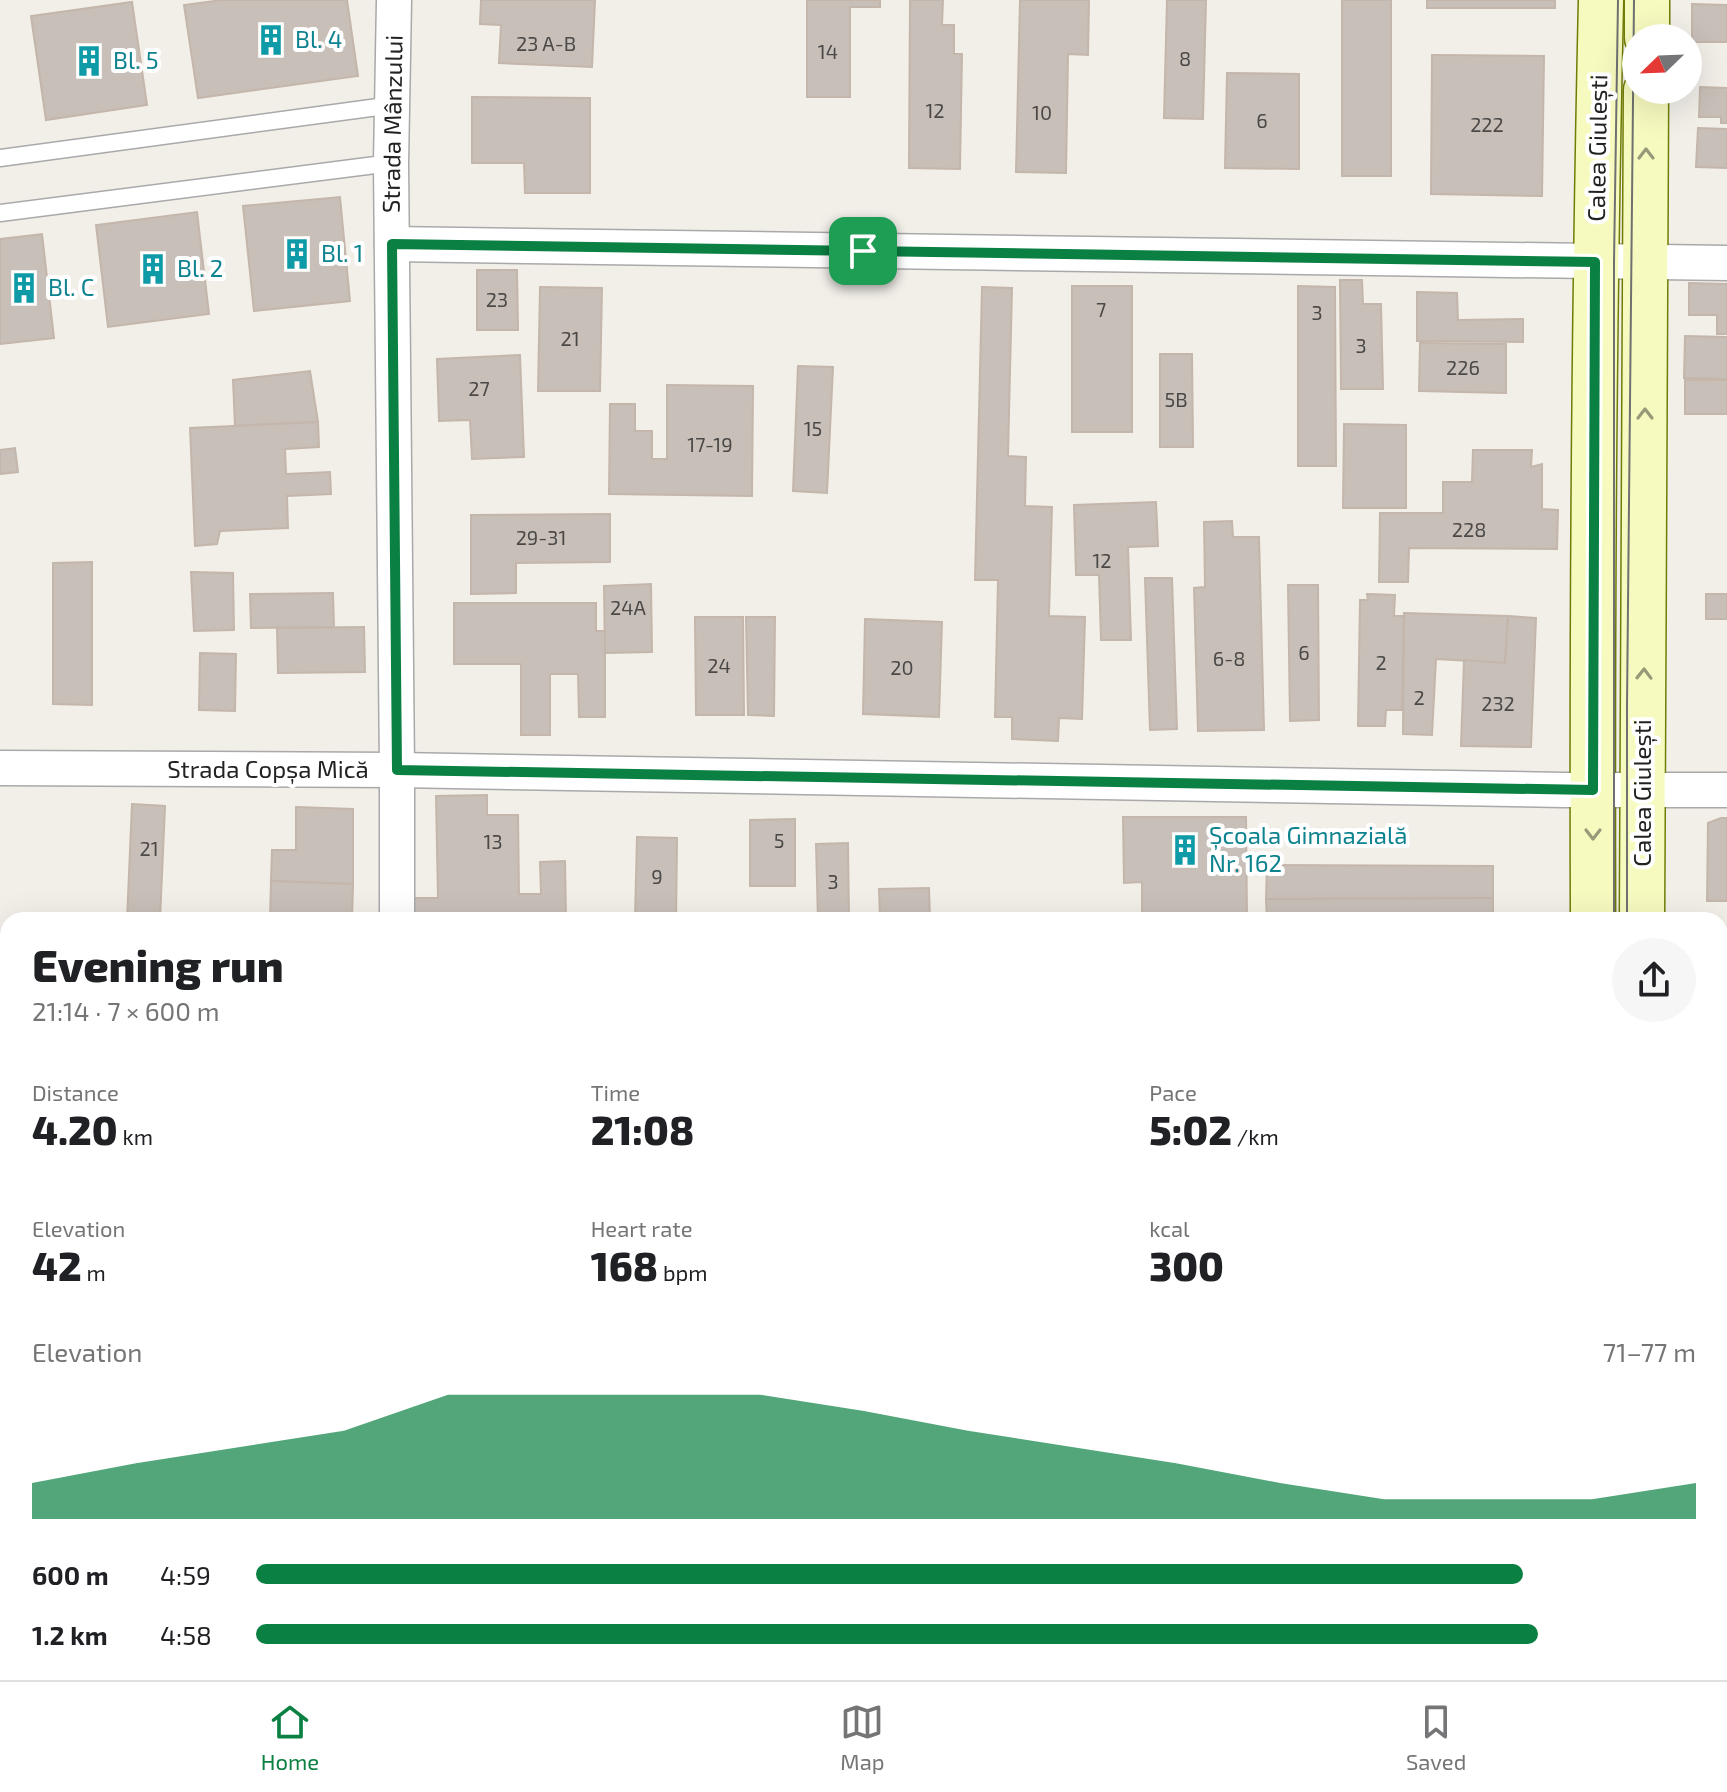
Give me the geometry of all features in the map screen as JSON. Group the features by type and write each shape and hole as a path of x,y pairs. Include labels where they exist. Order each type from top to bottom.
{"main road":[{"name":"Calea Giulești","path":"1593,912 1595,262 1601,0"},
{"path":"1647,0 1647,24"},
{"name":"Calea Giulești","path":"1642,912 1646,104"}],"street":[{"name":"Strada Mânzului","path":"394,0 391,163 397,912"},
{"path":"392,244 1727,263"},
{"name":"Strada Copșa Mică","path":"0,768 397,770 1727,790"}],"lane":[{"path":"0,158 393,105"},
{"path":"0,213 391,163"}],"building":[{"name":"Bl. 4","path":"222,0 347,0 358,76 198,98 184,5"},
{"path":"481,0 595,0 592,67 499,63 501,25 480,24"},
{"path":"807,0 880,0 880,7 850,7 850,97 807,97"},
{"path":"910,0 943,0 942,25 954,25 954,54 962,54 960,169 909,168"},
{"path":"1020,0 1089,0 1088,55 1068,54 1066,173 1016,172"},
{"path":"1167,0 1206,0 1203,119 1164,118"},
{"path":"1342,0 1391,0 1391,176 1342,176"},
{"path":"1427,0 1555,0 1555,8 1427,8"},
{"name":"Bl. 5","path":"132,2 147,105 46,120 31,16"},
{"path":"1692,4 1727,5 1727,42 1702,42 1702,24 1692,24"},
{"path":"1432,55 1544,56 1542,196 1431,194"},
{"path":"1227,73 1299,74 1299,169 1225,168"},
{"path":"1702,87 1727,88 1727,123 1721,123 1721,117 1699,117"},
{"path":"472,97 590,98 590,193 525,193 524,163 472,163"},
{"path":"1698,128 1727,129 1727,168 1696,167"},
{"name":"Bl. 1","path":"340,197 350,301 254,311 243,206"},
{"name":"Bl. 2","path":"197,212 209,314 108,327 96,225"},
{"name":"Bl. C","path":"42,234 54,338 0,344 0,239"},
{"path":"477,270 517,270 518,330 477,330"},
{"path":"1340,280 1362,280 1363,304 1381,304 1383,389 1341,389"},
{"path":"1689,283 1727,284 1727,334 1717,334 1717,315 1689,315"},
{"path":"1072,286 1132,286 1132,432 1072,432"},
{"path":"1298,286 1335,287 1336,466 1298,466"},
{"path":"540,287 602,288 600,391 538,391"},
{"path":"982,287 1012,288 1008,456 1026,457 1025,506 1052,507 1049,616 1085,617 1082,719 1059,718 1058,741 1012,739 1012,717 995,717 998,580 975,580"},
{"path":"1417,292 1457,293 1458,320 1523,319 1523,342 1417,341"},
{"path":"1685,336 1727,337 1727,379 1684,378"},
{"path":"1420,343 1506,344 1506,393 1419,391"},
{"path":"1160,354 1192,354 1193,447 1160,447"},
{"path":"520,355 524,457 472,459 470,420 439,421 437,359"},
{"path":"798,366 833,367 827,493 793,491"},
{"path":"310,371 318,422 235,426 233,380"},
{"path":"1685,380 1727,380 1727,414 1685,414"},
{"path":"667,385 753,386 752,496 609,494 610,404 635,404 635,431 652,431 652,459 667,459"},
{"path":"318,422 319,447 285,449 286,474 330,472 331,494 287,496 288,528 220,531 217,544 195,546 190,428"},
{"path":"1344,424 1406,425 1406,508 1343,508"},
{"path":"15,448 18,472 0,474 0,450"},
{"path":"1473,450 1532,450 1531,467 1542,464 1542,509 1558,510 1557,549 1409,548 1408,582 1379,582 1380,513 1443,513 1443,482 1472,482"},
{"path":"1156,502 1158,546 1128,547 1131,640 1101,640 1099,575 1076,575 1074,505"},
{"path":"610,514 610,562 516,563 516,593 471,594 471,515"},
{"path":"1232,521 1233,537 1259,537 1264,730 1198,731 1194,588 1205,587 1204,522"},
{"path":"92,562 92,705 53,704 53,563"},
{"path":"191,572 233,573 234,630 194,631"},
{"path":"1145,578 1172,578 1177,729 1150,730"},
{"path":"651,584 652,652 605,653 604,586"},
{"path":"1288,585 1318,585 1319,720 1290,721"},
{"path":"333,593 334,627 251,628 250,594"},
{"path":"1367,594 1395,595 1394,616 1404,616 1402,710 1386,710 1385,726 1358,726 1360,600 1368,600"},
{"path":"1706,594 1727,594 1727,619 1706,619"},
{"path":"454,603 596,603 596,631 605,631 605,717 579,717 578,674 550,674 550,735 521,735 521,664 454,664"},
{"path":"1404,613 1508,616 1505,663 1436,659 1432,735 1403,734"},
{"path":"1508,616 1536,618 1531,747 1461,746 1464,660 1505,663"},
{"path":"695,617 743,617 744,715 696,715"},
{"path":"746,617 775,617 774,716 748,715"},
{"path":"865,619 942,622 939,717 863,714"},
{"path":"364,627 365,672 278,673 277,628"},
{"path":"200,653 236,654 235,711 199,710"},
{"path":"487,795 487,815 518,815 519,894 541,894 540,862 565,861 566,912 414,912 414,898 438,898 436,796"},
{"path":"132,804 165,806 160,912 127,912"},
{"path":"296,807 353,809 353,884 271,881 272,850 296,850"},
{"name":"Școala Gimnazială Nr. 162","path":"1123,817 1246,817 1247,912 1142,912 1142,882 1124,883"},
{"path":"1727,818 1727,901 1707,901 1708,823"},
{"path":"795,819 795,886 750,886 750,820"},
{"path":"637,837 677,838 676,912 635,912"},
{"path":"848,843 849,912 818,912 816,844"},
{"path":"1267,865 1493,866 1493,898 1266,899"},
{"path":"271,881 353,884 352,912 270,912"},
{"path":"929,888 930,912 880,912 879,889"},
{"path":"1493,898 1493,912 1267,912 1266,899"}],"tram line":[{"path":"1614,912 1614,262 1618,0"},
{"path":"1627,912 1634,0"}],"place":[{"name":"Bl. 4","path":"271,40"},
{"name":"Bl. 5","path":"89,61"},
{"name":"Bl. 1","path":"297,254"},
{"name":"Bl. 2","path":"153,269"},
{"name":"Bl. C","path":"24,288"},
{"name":"Școala Gimnazială Nr. 162","path":"1185,850"}],"route":[{"path":"392,244 863,251 1595,262 1593,790 397,770 392,244"}]}
